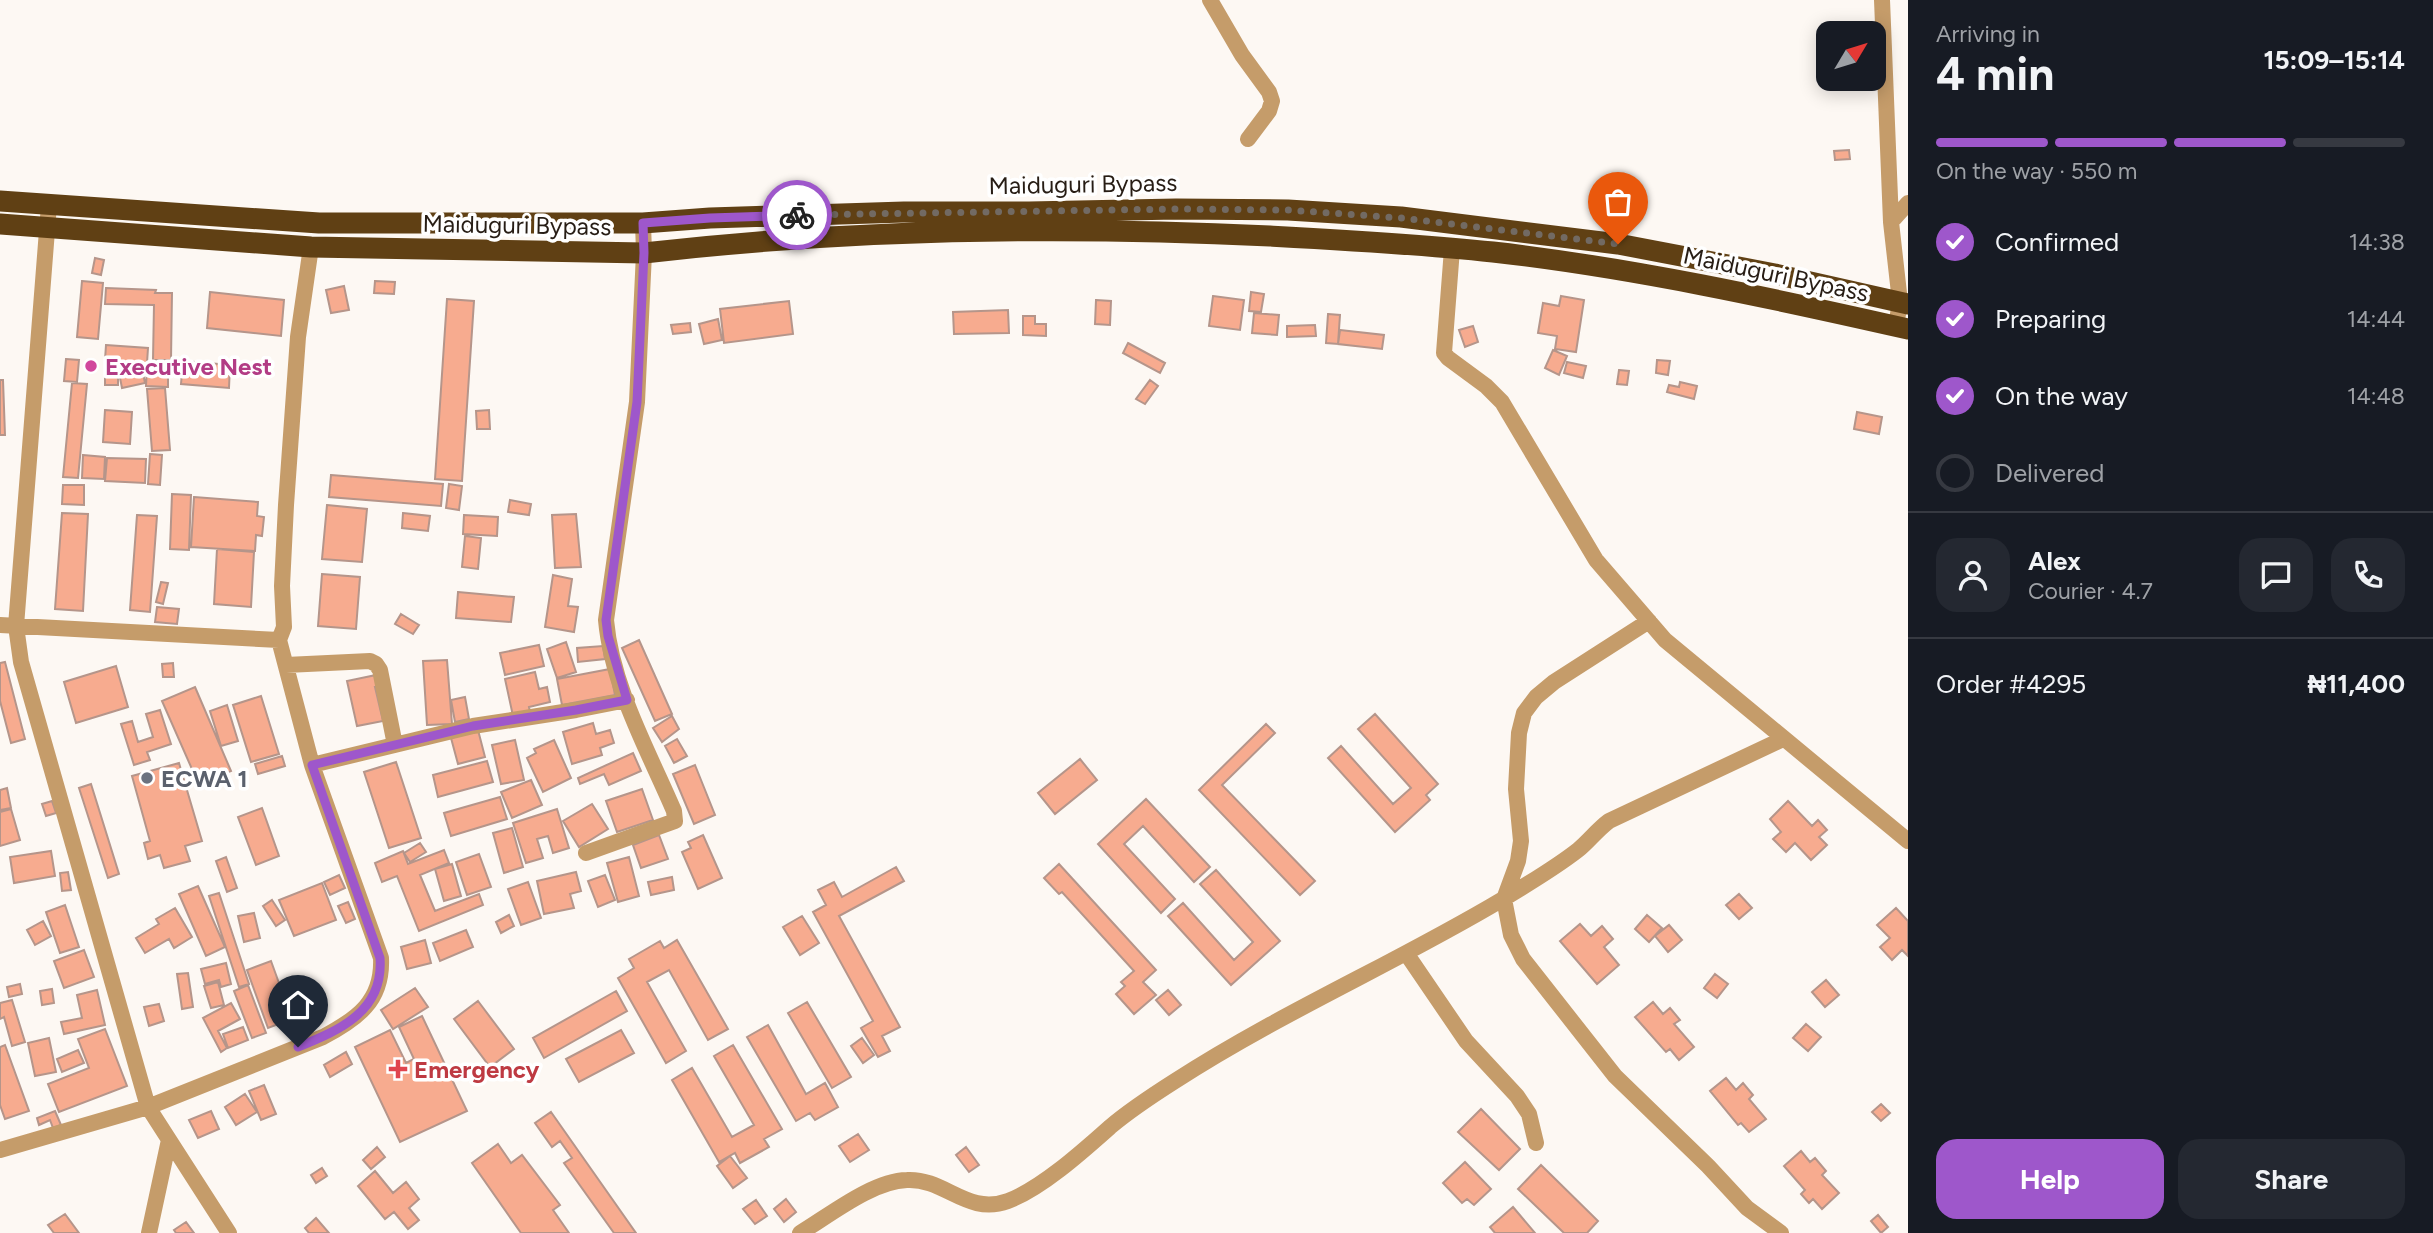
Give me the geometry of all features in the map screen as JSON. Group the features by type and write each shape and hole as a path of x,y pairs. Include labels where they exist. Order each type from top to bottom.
{"highway":[{"name":"Maiduguri Bypass","path":"0,201 319,223 643,223 890,212 1288,210 1389,217 1618,244 1775,274 1904,303"},
{"name":"Maiduguri Bypass","path":"0,224 311,247 644,253 869,236 1025,230 1168,231 1321,239 1492,252 1629,272 1902,327"}],"street":[{"path":"1210,0 1242,55 1269,92 1272,101 1269,111 1248,139"},
{"path":"1882,0 1891,222 1904,303 1902,327"},
{"path":"1891,222 1908,203"},
{"path":"49,205 8,626 21,662 148,1107 229,1233"},
{"path":"586,853 675,821 674,811 627,700 608,636 606,620 637,402 643,223"},
{"path":"0,1150 148,1107 323,1037 348,1024 374,998 381,972 380,958 312,765 279,640 284,627 282,586 298,337 311,247"},
{"path":"1452,249 1444,353 1502,402 1596,560 1680,655 1908,841"},
{"path":"1648,621 1554,682 1536,697 1524,713 1519,733 1516,789 1521,841 1518,861 1504,899 1515,946 1615,1076 1708,1166 1747,1208 1781,1233"},
{"path":"8,626 279,640"},
{"path":"286,666 370,661 376,664 380,670 395,744"},
{"path":"312,765 473,726 627,700"},
{"path":"800,1233 872,1189 890,1182 910,1179 928,1183 976,1204 988,1206 1008,1201 1075,1159 1124,1116 1197,1067 1504,899 1580,849 1595,831 1609,821 1783,739"},
{"path":"1406,953 1466,1041 1523,1105 1533,1123 1536,1143"},
{"path":"149,1233 169,1140"}],"building":[{"path":"1849,150 1850,159 1835,160 1834,151"},
{"path":"95,258 104,260 101,275 92,273"},
{"path":"82,281 103,283 98,339 77,337"},
{"path":"375,281 395,282 394,294 374,293"},
{"path":"344,286 349,310 331,313 326,290"},
{"path":"106,288 172,293 171,360 153,360 154,305 105,304"},
{"path":"210,292 284,300 281,336 207,328"},
{"path":"1251,292 1264,294 1261,312 1249,311"},
{"path":"1213,296 1244,300 1240,330 1209,326"},
{"path":"1561,296 1584,300 1576,352 1555,349 1557,336 1538,333 1543,303 1559,306"},
{"path":"447,299 474,301 462,481 435,479"},
{"path":"1096,300 1111,301 1110,325 1095,324"},
{"path":"789,301 793,334 724,343 720,309"},
{"path":"1008,310 1009,333 954,334 953,312"},
{"path":"1254,313 1279,315 1277,335 1252,333"},
{"path":"1328,314 1340,315 1338,344 1326,343"},
{"path":"1023,316 1035,316 1035,324 1046,324 1046,336 1023,335"},
{"path":"718,319 722,340 704,344 699,324"},
{"path":"690,323 691,332 673,334 671,325"},
{"path":"1315,325 1316,336 1287,337 1287,326"},
{"path":"1473,326 1478,342 1465,347 1459,330"},
{"path":"1340,330 1384,335 1382,349 1338,344"},
{"path":"1128,343 1165,363 1160,373 1123,353"},
{"path":"106,345 148,348 147,363 105,360"},
{"path":"1553,350 1567,356 1559,375 1545,368"},
{"path":"66,359 79,360 77,382 64,381"},
{"path":"1657,360 1670,361 1668,375 1656,373"},
{"path":"183,361 230,365 229,388 181,384"},
{"path":"1567,362 1586,366 1583,378 1564,373"},
{"path":"141,363 145,383 122,388 118,368"},
{"path":"105,365 118,365 118,385 105,385"},
{"path":"147,366 168,367 168,387 146,386"},
{"path":"1619,370 1629,371 1627,385 1617,384"},
{"path":"0,380 3,380 5,435 0,435"},
{"path":"1150,380 1158,386 1145,404 1136,399"},
{"path":"1680,382 1697,386 1694,399 1667,392 1669,385 1679,387"},
{"path":"72,383 87,384 78,478 63,477"},
{"path":"165,388 170,450 152,451 147,389"},
{"path":"105,410 132,412 130,444 103,442"},
{"path":"489,410 490,429 477,429 476,411"},
{"path":"1857,412 1882,417 1879,434 1854,429"},
{"path":"150,454 162,455 160,485 148,484"},
{"path":"83,455 105,457 104,479 82,478"},
{"path":"107,458 146,459 145,483 105,481"},
{"path":"331,475 443,484 441,506 329,497"},
{"path":"449,484 462,486 459,510 446,508"},
{"path":"63,485 84,485 84,505 62,504"},
{"path":"172,494 191,495 189,550 170,549"},
{"path":"194,497 258,502 257,516 264,517 262,536 256,535 255,551 191,547"},
{"path":"510,500 531,504 529,515 508,512"},
{"path":"327,505 367,509 362,562 322,559"},
{"path":"62,513 88,514 83,611 55,609"},
{"path":"403,513 430,516 428,531 402,528"},
{"path":"576,514 581,567 555,568 552,515"},
{"path":"137,515 157,516 150,612 130,610"},
{"path":"464,515 498,517 497,536 463,534"},
{"path":"465,536 481,538 478,569 462,567"},
{"path":"217,549 254,552 251,607 214,604"},
{"path":"322,574 360,577 356,629 318,626"},
{"path":"553,575 572,579 568,606 578,607 574,632 545,627"},
{"path":"161,582 168,583 163,604 156,602"},
{"path":"458,592 514,597 511,622 456,618"},
{"path":"157,607 179,609 177,624 155,622"},
{"path":"401,614 419,625 413,634 395,624"},
{"path":"639,640 672,714 655,721 622,648"},
{"path":"566,642 576,672 557,678 547,649"},
{"path":"539,645 544,666 505,675 500,653"},
{"path":"603,646 605,659 578,662 577,648"},
{"path":"447,660 452,724 427,725 423,661"},
{"path":"5,662 25,739 11,743 0,701 0,663"},
{"path":"173,663 174,677 163,677 162,664"},
{"path":"116,666 128,707 76,723 64,682"},
{"path":"610,669 615,695 562,705 557,679"},
{"path":"535,672 539,689 547,687 550,702 529,707 530,712 513,716 505,679"},
{"path":"376,675 378,687 375,687 383,721 357,726 347,681"},
{"path":"195,687 231,771 199,785 162,701"},
{"path":"261,696 279,754 251,762 233,705"},
{"path":"465,697 469,719 455,722 451,700"},
{"path":"227,705 238,741 221,746 210,711"},
{"path":"160,710 171,744 147,752 150,760 134,765 121,724 132,721 138,742 153,737 146,714"},
{"path":"1375,714 1438,784 1426,795 1430,800 1395,832 1328,758 1341,746 1393,804 1411,788 1358,729"},
{"path":"672,716 679,729 662,742 653,728"},
{"path":"593,723 596,734 610,730 614,743 600,748 602,755 572,764 563,732"},
{"path":"1266,724 1275,733 1222,785 1315,881 1300,895 1199,790"},
{"path":"478,730 485,757 458,764 451,738"},
{"path":"677,739 687,756 674,763 665,746"},
{"path":"515,740 524,780 501,784 492,745"},
{"path":"554,740 571,778 543,792 527,758 536,753 534,749"},
{"path":"633,753 641,771 609,785 604,774 580,784 578,778"},
{"path":"282,756 285,766 258,774 255,764"},
{"path":"1080,759 1097,780 1055,814 1038,793"},
{"path":"487,761 493,782 438,797 433,775"},
{"path":"396,762 421,838 389,848 364,772"},
{"path":"179,763 202,841 185,846 190,861 164,868 160,855 148,859 144,843 150,841 132,776"},
{"path":"695,765 715,815 694,824 673,774"},
{"path":"531,780 542,805 512,818 501,792"},
{"path":"91,784 119,874 108,878 79,788"},
{"path":"7,788 11,808 0,810 0,790"},
{"path":"642,789 653,820 617,832 606,801"},
{"path":"500,797 507,819 451,836 444,813"},
{"path":"1146,799 1210,867 1194,882 1143,826 1124,844 1175,899 1161,913 1098,844"},
{"path":"52,801 56,813 46,816 42,804"},
{"path":"1788,801 1812,826 1818,820 1827,830 1819,837 1827,845 1811,860 1795,843 1786,852 1773,839 1781,832 1770,819"},
{"path":"592,804 608,829 579,847 563,821"},
{"path":"262,808 279,856 256,865 238,817"},
{"path":"11,809 20,840 0,846 0,812"},
{"path":"557,809 569,848 553,853 548,836 537,839 543,858 526,863 513,823"},
{"path":"512,828 523,867 504,873 493,833"},
{"path":"659,835 668,859 641,868 633,845"},
{"path":"703,835 722,878 698,889 682,852 691,848 688,842"},
{"path":"420,843 426,852 410,862 404,853"},
{"path":"444,850 449,863 420,875 435,911 479,894 483,905 419,931 397,876 382,882 375,863 403,851 408,864"},
{"path":"51,851 55,876 14,883 10,857"},
{"path":"479,854 491,887 467,895 456,862"},
{"path":"226,857 237,888 227,892 216,861"},
{"path":"629,857 639,896 618,902 607,863"},
{"path":"452,864 461,896 444,901 435,869"},
{"path":"1059,864 1156,970 1143,982 1156,995 1134,1014 1116,994 1125,986 1121,982 1134,971 1062,892 1059,894 1044,878"},
{"path":"896,867 904,881 839,916 900,1027 882,1036 890,1051 878,1057 861,1028 873,1021 813,912 826,905 818,890 834,882 842,897"},
{"path":"1216,870 1280,941 1231,985 1168,916 1183,903 1234,960 1253,942 1200,884"},
{"path":"68,872 71,890 62,891 60,873"},
{"path":"576,872 581,891 570,894 574,908 544,914 537,881"},
{"path":"339,875 345,888 330,895 324,882"},
{"path":"605,875 615,900 598,907 588,881"},
{"path":"672,877 674,890 651,895 648,882"},
{"path":"528,882 541,918 521,925 508,889"},
{"path":"322,883 336,920 294,936 279,900"},
{"path":"198,886 225,947 206,956 179,894"},
{"path":"219,893 249,984 239,987 209,896"},
{"path":"1739,894 1752,908 1739,919 1726,905"},
{"path":"272,900 285,920 276,926 263,906"},
{"path":"348,902 355,919 346,923 338,906"},
{"path":"65,905 79,947 60,953 46,912"},
{"path":"175,908 192,937 174,948 169,939 145,953 136,938 159,924 156,919"},
{"path":"1896,908 1908,921 1908,956 1902,950 1892,960 1880,947 1890,938 1877,925"},
{"path":"254,913 260,938 244,942 238,916"},
{"path":"509,915 514,926 501,933 496,922"},
{"path":"1647,915 1662,928 1649,942 1635,929"},
{"path":"802,916 819,943 800,955 783,927"},
{"path":"43,921 51,936 35,945 27,930"},
{"path":"1580,924 1591,936 1602,926 1613,939 1604,947 1619,965 1597,984 1560,941"},
{"path":"1669,925 1682,940 1668,952 1655,936"},
{"path":"466,930 473,947 440,961 433,943"},
{"path":"425,940 431,963 407,969 401,947"},
{"path":"677,940 728,1029 708,1040 669,970 647,982 686,1051 666,1063 618,978 634,968 629,959 660,941 664,948"},
{"path":"84,950 94,977 64,988 54,961"},
{"path":"271,961 292,1019 268,1028 247,970"},
{"path":"226,963 231,984 221,987 219,980 205,984 201,969"},
{"path":"188,973 193,1007 182,1009 177,974"},
{"path":"1715,974 1728,984 1717,998 1704,988"},
{"path":"1826,980 1839,995 1825,1007 1812,992"},
{"path":"218,982 224,1005 211,1008 204,986"},
{"path":"20,984 22,994 9,997 7,987"},
{"path":"248,985 266,1033 252,1038 234,991"},
{"path":"415,988 428,1007 393,1029 381,1010"},
{"path":"52,989 54,1003 42,1005 40,991"},
{"path":"97,990 105,1025 64,1034 61,1022 82,1018 77,995"},
{"path":"1168,990 1181,1005 1169,1015 1156,1000"},
{"path":"616,991 627,1011 544,1058 533,1038"},
{"path":"12,1000 25,1042 12,1046 4,1017 0,1019 0,1003"},
{"path":"478,1001 514,1049 490,1067 454,1019"},
{"path":"807,1002 851,1077 832,1088 788,1013"},
{"path":"1653,1002 1663,1014 1670,1008 1680,1020 1674,1024 1694,1047 1679,1060 1670,1049 1666,1052 1635,1017"},
{"path":"231,1003 240,1019 218,1031 227,1048 221,1052 203,1018"},
{"path":"159,1004 164,1021 149,1026 144,1007"},
{"path":"422,1016 467,1111 400,1142 355,1047 390,1030 406,1063 414,1059 399,1027"},
{"path":"1806,1024 1821,1037 1808,1051 1793,1038"},
{"path":"768,1025 806,1094 825,1083 838,1107 815,1120 810,1113 796,1121 747,1037"},
{"path":"243,1027 248,1040 228,1048 223,1034"},
{"path":"105,1029 127,1086 59,1112 48,1084 89,1068 78,1039"},
{"path":"621,1030 634,1053 579,1082 566,1059"},
{"path":"49,1038 56,1072 35,1076 28,1043"},
{"path":"862,1038 874,1055 863,1063 851,1046"},
{"path":"5,1045 29,1111 5,1119 0,1105 0,1047"},
{"path":"733,1045 782,1129 764,1139 769,1147 740,1163 735,1153 719,1162 672,1080 692,1068 732,1137 754,1125 714,1056"},
{"path":"78,1050 84,1063 62,1072 57,1059"},
{"path":"346,1052 352,1064 330,1077 324,1065"},
{"path":"1726,1078 1736,1090 1743,1083 1753,1095 1749,1099 1766,1119 1749,1132 1741,1123 1738,1125 1710,1091"},
{"path":"264,1085 276,1114 261,1120 249,1091"},
{"path":"245,1094 257,1112 236,1125 225,1107"},
{"path":"1881,1104 1890,1113 1881,1121 1872,1112"},
{"path":"1481,1109 1520,1149 1499,1170 1458,1132"},
{"path":"55,1111 61,1125 53,1128 50,1120 39,1125 37,1118"},
{"path":"211,1111 219,1129 198,1138 189,1120"},
{"path":"551,1112 636,1233 614,1233 564,1163 572,1158 560,1141 552,1147 535,1123"},
{"path":"858,1134 869,1150 850,1162 839,1146"},
{"path":"498,1144 511,1163 522,1155 560,1205 553,1210 569,1233 521,1233 472,1163"},
{"path":"377,1147 385,1157 371,1169 363,1160"},
{"path":"966,1147 979,1165 969,1172 956,1155"},
{"path":"1801,1151 1810,1162 1815,1158 1826,1171 1822,1175 1839,1193 1822,1209 1813,1199 1809,1203 1801,1194 1805,1190 1784,1166"},
{"path":"730,1156 747,1178 733,1188 717,1166"},
{"path":"1465,1162 1491,1189 1474,1205 1467,1199 1462,1203 1443,1183"},
{"path":"1541,1165 1598,1221 1587,1233 1564,1233 1518,1189"},
{"path":"322,1168 327,1176 316,1183 311,1175"},
{"path":"375,1171 393,1193 406,1182 419,1199 409,1208 419,1220 408,1229 394,1212 385,1219 358,1186"},
{"path":"786,1199 796,1212 784,1222 774,1209"},
{"path":"756,1200 767,1216 755,1224 743,1209"},
{"path":"1513,1207 1535,1233 1495,1233 1490,1227"},
{"path":"65,1214 79,1233 54,1233 48,1225"},
{"path":"1878,1215 1888,1227 1881,1233 1871,1221"},
{"path":"316,1218 329,1233 309,1233 305,1228"},
{"path":"186,1222 194,1233 176,1233 174,1230"}],"way so far":[{"path":"797,215 1176,209 1288,210 1401,218 1618,244"}],"place":[{"name":"Executive Nest","path":"91,366"},
{"name":"ECWA 1","path":"147,778"},
{"name":"Emergency","path":"398,1069"}],"route":[{"path":"298,1047 348,1024 374,998 381,972 380,958 312,765 473,726 627,700 614,662 606,620 637,402 643,223 797,215"}]}
